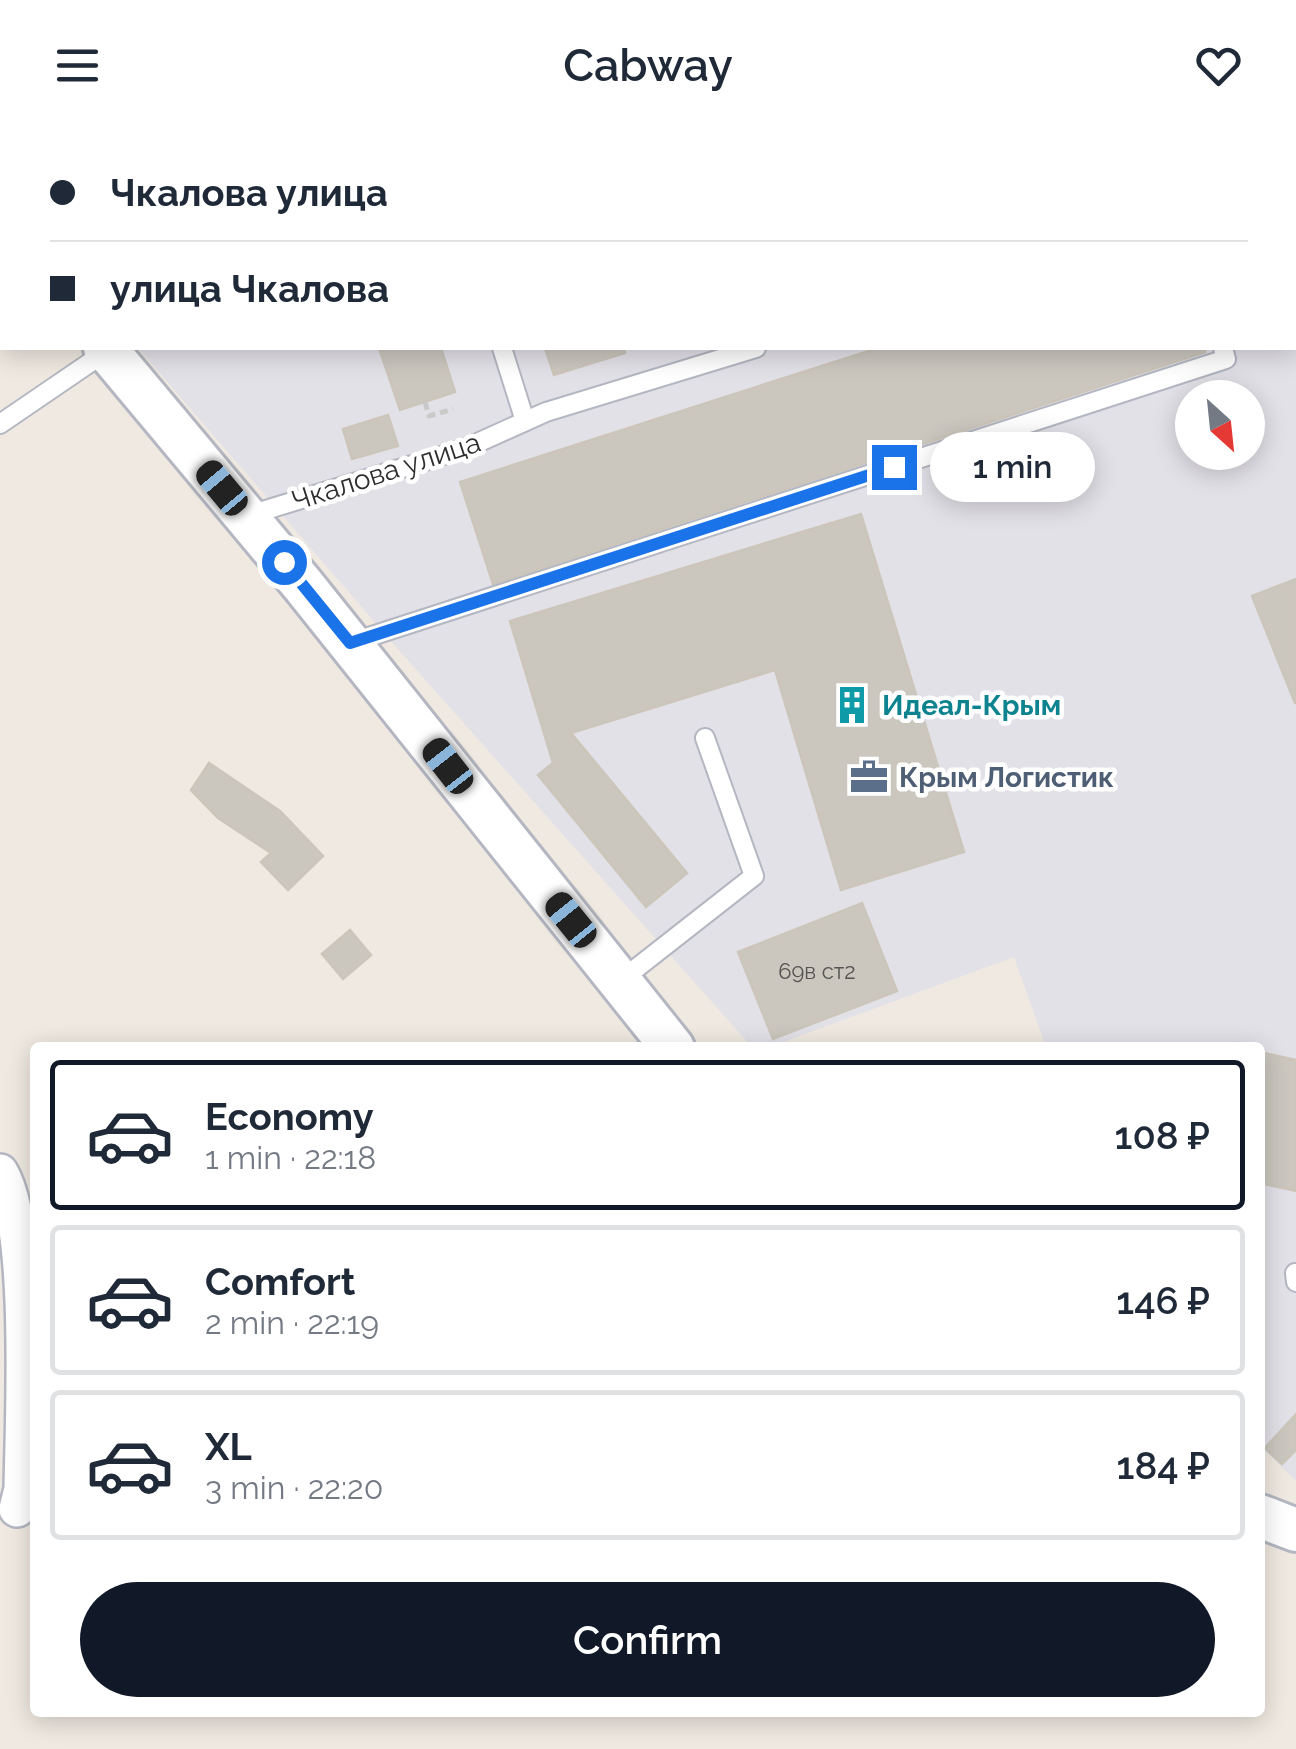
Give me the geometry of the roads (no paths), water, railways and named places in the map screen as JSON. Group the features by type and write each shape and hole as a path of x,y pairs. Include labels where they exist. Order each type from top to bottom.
{"street":[{"name":"Чкалова улица","path":"107,350 350,643 668,1042"},
{"path":"0,1172 15,1218 20,1262 22,1489 17,1511"}],"lane":[{"path":"0,424 105,350"},
{"path":"503,350 526,421"},
{"name":"Чкалова улица","path":"245,516 464,448 546,412 715,354 742,350"},
{"path":"350,643 1226,359 1224,350"},
{"path":"620,981 754,876 705,738"}],"place":[{"name":"Идеал-Крым","path":"852,705"},
{"name":"Крым Логистик","path":"869,777"}]}
